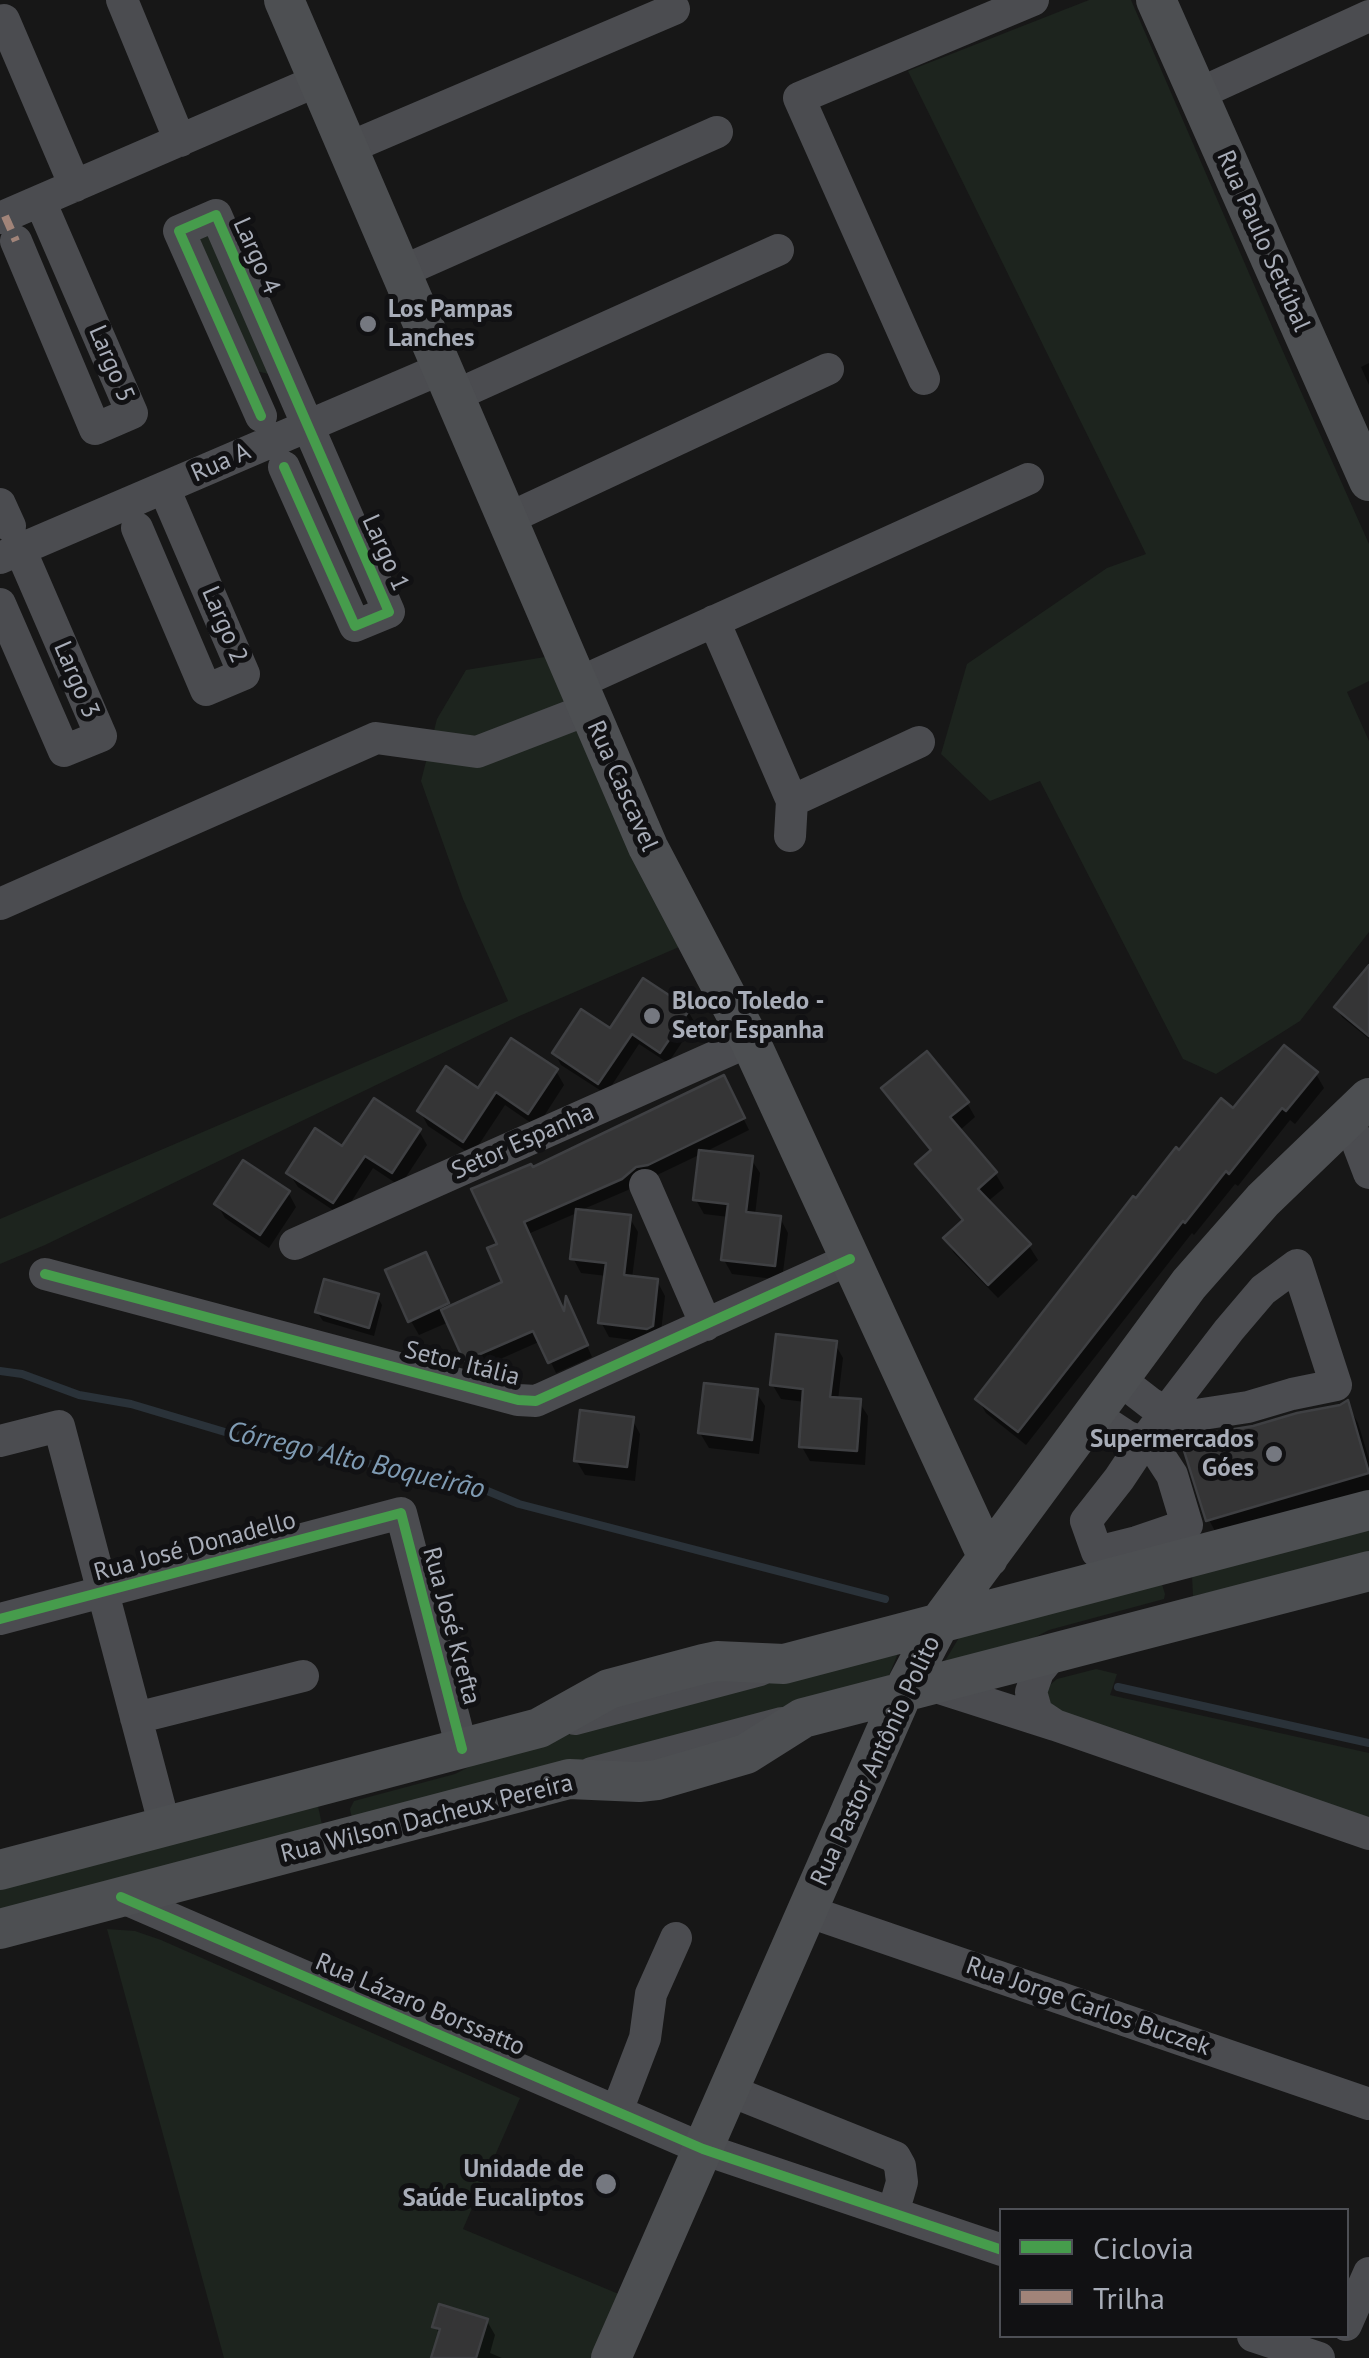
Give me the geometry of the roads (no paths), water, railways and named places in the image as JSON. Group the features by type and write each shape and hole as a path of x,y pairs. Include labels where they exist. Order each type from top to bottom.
{"main road":[{"name":"Rua Cascavel","path":"284,0 648,846 750,1041 850,1259 995,1549 1012,1574 1042,1596"},
{"name":"Rua Paulo Setúbal","path":"1156,0 1369,481"},
{"name":"Rua Pastor Antônio Polito","path":"611,2358 872,1760 916,1688 940,1622 1214,1254 1358,1108"},
{"path":"0,1870 539,1728 609,1689 703,1664 784,1664 1369,1510"},
{"path":"1148,1568 1166,1570 1182,1591 1179,1611 1162,1624"},
{"name":"Rua Wilson Dacheux Pereira","path":"0,1929 569,1780 657,1780 746,1754 816,1714 1369,1570"},
{"path":"816,1714 845,1718 858,1730 872,1760"},
{"path":"348,1779 338,1798 337,1815 344,1829 360,1834"}],"street":[{"path":"122,0 180,140"},
{"path":"924,380 799,98 1033,0"},
{"path":"348,148 674,9"},
{"path":"1198,94 1369,16"},
{"path":"4,20 75,186"},
{"path":"8,230 40,201 319,80"},
{"path":"402,272 718,132"},
{"name":"Largo 5","path":"8,230 95,429 132,413 40,201"},
{"name":"Largo 4","path":"261,416 178,231 216,216 308,426"},
{"path":"37,291 60,245"},
{"name":"Rua A","path":"7,534 164,488 308,426 448,382 778,250"},
{"path":"507,518 828,369"},
{"path":"245,380 292,390"},
{"name":"Largo 1","path":"284,466 355,626 389,612 308,426"},
{"path":"298,500 322,460"},
{"path":"0,904 376,738 477,752 714,621 1028,480"},
{"name":"Largo 2","path":"138,528 206,690 244,674 164,488"},
{"path":"158,577 184,533"},
{"name":"Largo 3","path":"0,604 64,751 100,736 36,586 7,534"},
{"path":"14,636 36,586"},
{"path":"714,621 792,801 790,836"},
{"path":"792,801 919,742"},
{"name":"Setor Espanha","path":"296,1244 750,1041"},
{"path":"1358,1108 1369,1172"},
{"path":"645,1185 706,1324"},
{"name":"Setor Itália","path":"45,1274 518,1400 536,1401 850,1259"},
{"path":"1094,1415 1143,1443 1166,1412 1230,1330 1263,1290 1297,1265 1336,1385 1248,1407 1183,1417 1166,1412 1148,1402 1119,1379"},
{"path":"0,1441 59,1426 165,1827"},
{"name":"Rua José Donadello","path":"0,1619 401,1513"},
{"name":"Rua José Krefta","path":"401,1513 462,1748"},
{"path":"1054,1652 1038,1672 1031,1692 1038,1713 1056,1725"},
{"path":"136,1718 302,1676"},
{"path":"916,1688 1056,1725 1369,1834"},
{"name":"Rua Lázaro Borssatto","path":"121,1898 703,2148 999,2249"},
{"name":"Rua Jorge Carlos Buczek","path":"807,1911 1369,2104"},
{"path":"617,2112 645,2038 650,1994 676,1938"},
{"path":"728,2090 895,2157 902,2182 893,2213"},
{"path":"1349,2319 1369,2273"},
{"path":"1259,2338 1319,2358"}],"waterway":[{"name":"Córrego Alto Boqueirão","path":"0,1371 235,1435 285,1441 431,1484 468,1483 519,1504 885,1599"},
{"name":"Córrego Alto Boqueirão","path":"1118,1687 1369,1743"}],"place":[{"name":"Los Pampas Lanches","path":"368,324"},
{"name":"Bloco Toledo - Setor Espanha","path":"652,1016"},
{"name":"Supermercados Góes","path":"1274,1454"},
{"name":"Unidade de Saúde Eucaliptos","path":"606,2184"}]}
